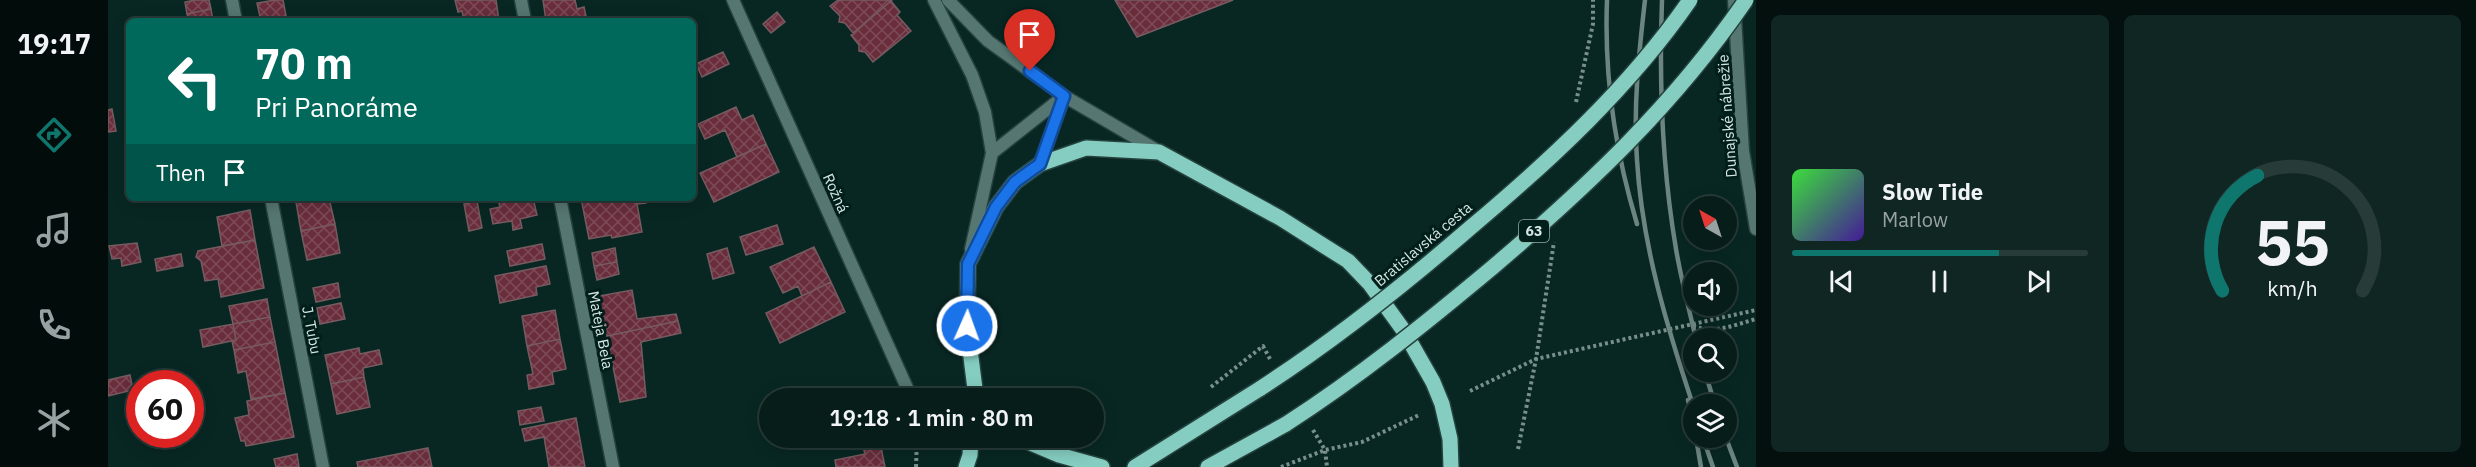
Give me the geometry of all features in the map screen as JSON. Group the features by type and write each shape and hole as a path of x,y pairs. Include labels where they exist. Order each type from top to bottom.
{"main road":[{"name":"Bratislavská cesta","path":"1136,467 1357,322 1517,189 1574,136 1616,91 1690,0"},
{"name":"63","path":"1208,467 1286,424 1387,354 1558,211 1648,123 1713,48 1746,0"},
{"path":"977,388 967,326 968,264 996,207 1015,182 1040,164 1086,148 1159,152 1280,218 1348,261 1370,284 1404,331 1433,382 1442,404 1450,439 1451,467"},
{"path":"966,467 970,448"},
{"path":"1042,448 1102,467"}],"street":[{"path":"232,0 235,18"},
{"path":"521,0 524,18"},
{"name":"Rožná","path":"732,0 907,388"},
{"path":"934,0 972,75 985,112 992,153 968,264"},
{"path":"948,0 988,41 1064,96 1159,152"},
{"name":"Dunajské nábrežie","path":"1734,0 1743,151 1756,229"},
{"path":"992,153 1064,96"},
{"path":"1040,164 1064,96"},
{"name":"J. Tubu","path":"272,201 323,467"},
{"name":"Mateja Bela","path":"561,201 614,467"}],"path":[{"path":"1470,391 1536,359 1753,311"},
{"path":"1693,326 1715,330 1756,319"},
{"path":"1211,387 1263,346"},
{"path":"1281,467 1325,450 1362,442 1419,415"},
{"path":"916,467 917,448"}],"building":[{"path":"209,0 211,9 187,14 185,2"},
{"path":"283,0 286,18 260,18 257,3"},
{"path":"455,0 496,0 499,18 463,18 462,11 458,12"},
{"path":"543,0 575,0 577,9 584,7 586,18 546,18"},
{"path":"838,0 892,0 853,33 845,23 839,22 840,16 830,6"},
{"path":"1115,0 1233,0 1137,37"},
{"path":"891,1 900,12 897,15 911,31 873,62 865,52 859,51 859,45 851,35"},
{"path":"211,9 212,18 188,18 187,14"},
{"path":"777,12 785,22 771,33 763,24"},
{"path":"723,52 729,64 702,77 696,64"},
{"path":"736,107 742,120 753,115 766,144 737,157 725,130 705,139 698,124"},
{"path":"112,109 116,131 108,132 108,110"},
{"path":"766,144 779,172 714,202 700,173"},
{"path":"330,201 335,224 301,231 296,202"},
{"path":"477,201 482,228 469,231 464,204"},
{"path":"499,201 534,201 537,215 520,219 522,228 513,230 512,221 493,224 490,209 500,207"},
{"path":"582,201 647,201 637,204 642,232 612,238 611,235 589,239"},
{"path":"250,210 255,240 222,246 217,217"},
{"path":"335,224 340,253 307,260 301,231"},
{"path":"777,225 783,244 746,255 740,237"},
{"path":"255,240 264,288 221,297 218,279 205,281 201,261 196,257 198,251"},
{"path":"137,243 141,262 122,266 121,258 112,259 109,246"},
{"path":"542,244 545,259 510,266 507,251"},
{"path":"814,247 831,282 802,296 798,286 783,293 770,267"},
{"path":"615,248 617,262 594,266 592,253"},
{"path":"727,248 734,273 713,279 707,254"},
{"path":"181,254 183,266 157,271 155,259"},
{"path":"617,262 619,274 597,280 594,266"},
{"path":"546,266 550,284 536,287 537,295 500,303 495,276"},
{"path":"831,282 845,312 780,343 766,313"},
{"path":"338,283 340,297 316,302 313,288"},
{"path":"632,290 637,319 676,314 678,321 607,336 599,296"},
{"path":"267,299 270,317 233,324 229,306"},
{"path":"341,303 345,319 320,324 317,308"},
{"path":"555,310 560,339 527,346 522,316"},
{"path":"270,317 275,342 234,350 232,341 236,340 233,324"},
{"path":"678,321 681,333 641,342 646,397 620,402 607,336"},
{"path":"233,324 236,340 203,347 200,330"},
{"path":"560,339 566,369 552,372 554,384 529,389 527,375 533,374 527,346"},
{"path":"275,342 285,393 251,399 246,371 238,373 234,350"},
{"path":"359,348 360,354 379,350 382,364 363,368 364,377 331,384 325,355"},
{"path":"126,376 126,392 108,396 108,380"},
{"path":"364,377 370,407 337,414 331,384"},
{"path":"285,393 294,437 246,446 245,441 241,441 235,418 249,415 247,401"},
{"path":"541,407 544,421 520,425 518,411"},
{"path":"576,418 585,467 549,467 544,437 525,441 522,429"},
{"path":"428,448 432,467 358,467 357,462"},
{"path":"881,448 885,467 836,467 835,460 865,454 864,450"},
{"path":"297,454 299,467 276,467 274,459"}],"railway":[{"path":"1607,0 1609,85 1617,141 1637,224"},
{"path":"1645,0 1636,100 1640,192 1657,286 1689,394"},
{"path":"1662,0 1661,93 1667,187 1678,260 1693,328"},
{"path":"1708,382 1712,394"},
{"path":"1698,448 1701,467"},
{"path":"1706,448 1713,467"},
{"path":"1730,448 1737,467"}],"route":[{"path":"967,326 968,264 996,207 1015,182 1040,164 1064,96 1030,71"}]}
